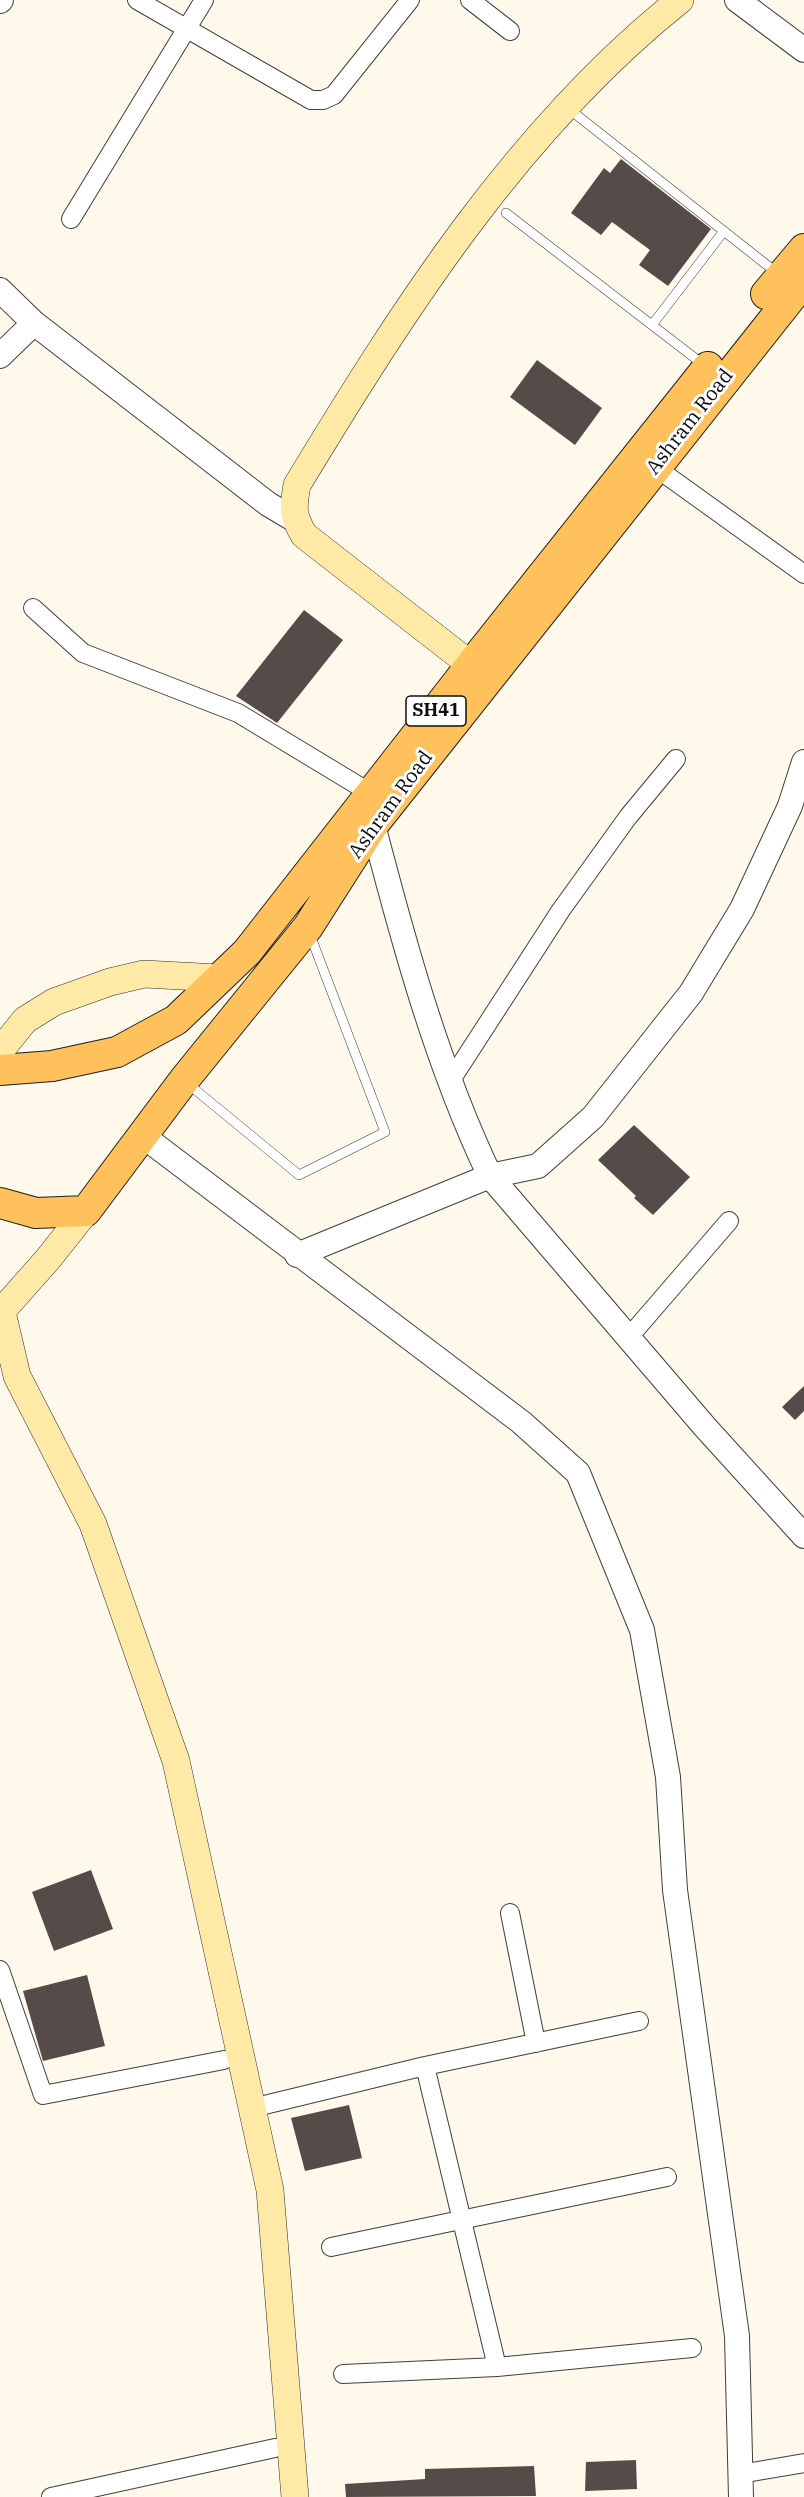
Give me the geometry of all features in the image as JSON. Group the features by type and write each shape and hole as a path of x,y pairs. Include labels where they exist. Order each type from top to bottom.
{"main road":[{"path":"471,665 304,535 295,520 293,504 297,485 364,374 446,255 486,202 567,107 648,25 680,0"},
{"name":"Ashram Road","path":"86,1211 184,1080 308,927 373,825 795,291 804,249"},
{"name":"Ashram Road","path":"0,1071 52,1066 117,1052 176,1020 247,952 707,368 795,291"},
{"path":"0,1051 25,1020 54,1002 110,982 144,974 219,978"},
{"path":"0,1203 36,1213 86,1211"},
{"path":"86,1211 48,1259 1,1312 17,1376 93,1524 176,1761 270,2190 295,2497"},
{"path":"0,1376 78,1531 160,1766 253,2192 278,2497"}],"street":[{"path":"137,0 310,100 323,100 334,95 410,0"},
{"path":"71,219 204,0"},
{"path":"470,0 510,32"},
{"path":"737,0 804,50"},
{"path":"0,290 34,323 268,504 295,520"},
{"path":"0,356 34,323"},
{"path":"655,467 804,574"},
{"path":"33,608 83,653 238,713 372,794"},
{"path":"451,1080 561,910 628,817 676,759"},
{"path":"297,1255 490,1176 538,1166 593,1117 691,993 742,909 790,806 804,762"},
{"path":"373,825 406,951 467,1128 490,1176 705,1427 804,1536"},
{"path":"143,1136 297,1255 521,1422 578,1473 642,1629 668,1777 675,1890 737,2336 740,2486 804,2463"},
{"path":"629,1337 729,1221"},
{"path":"510,1913 536,2043"},
{"path":"0,1970 43,2095 224,2060"},
{"path":"252,2108 425,2066 639,2021"},
{"path":"425,2066 497,2367"},
{"path":"331,2247 667,2177"},
{"path":"343,2374 497,2367 692,2348"},
{"path":"51,2497 275,2448"}],"lane":[{"path":"567,107 724,231 795,291"},
{"path":"506,213 707,368"},
{"path":"652,325 724,231"},
{"path":"184,1080 299,1175 385,1132 308,927"}],"building":[{"path":"621,159 711,229 668,286 639,265 650,250 612,222 601,235 571,213 604,168 610,173"},
{"path":"537,360 602,408 575,445 510,397"},
{"path":"304,610 343,640 277,723 236,696"},
{"path":"634,1125 690,1177 653,1215 598,1160"},
{"path":"804,1386 804,1411 795,1420 782,1407"},
{"path":"91,1870 113,1929 54,1951 32,1892"},
{"path":"87,1975 105,2046 43,2061 23,1991"},
{"path":"349,2105 362,2158 305,2171 291,2118"},
{"path":"636,2460 637,2489 585,2491 586,2462"},
{"path":"534,2466 536,2496 346,2497 345,2484 425,2479 425,2469"}]}
